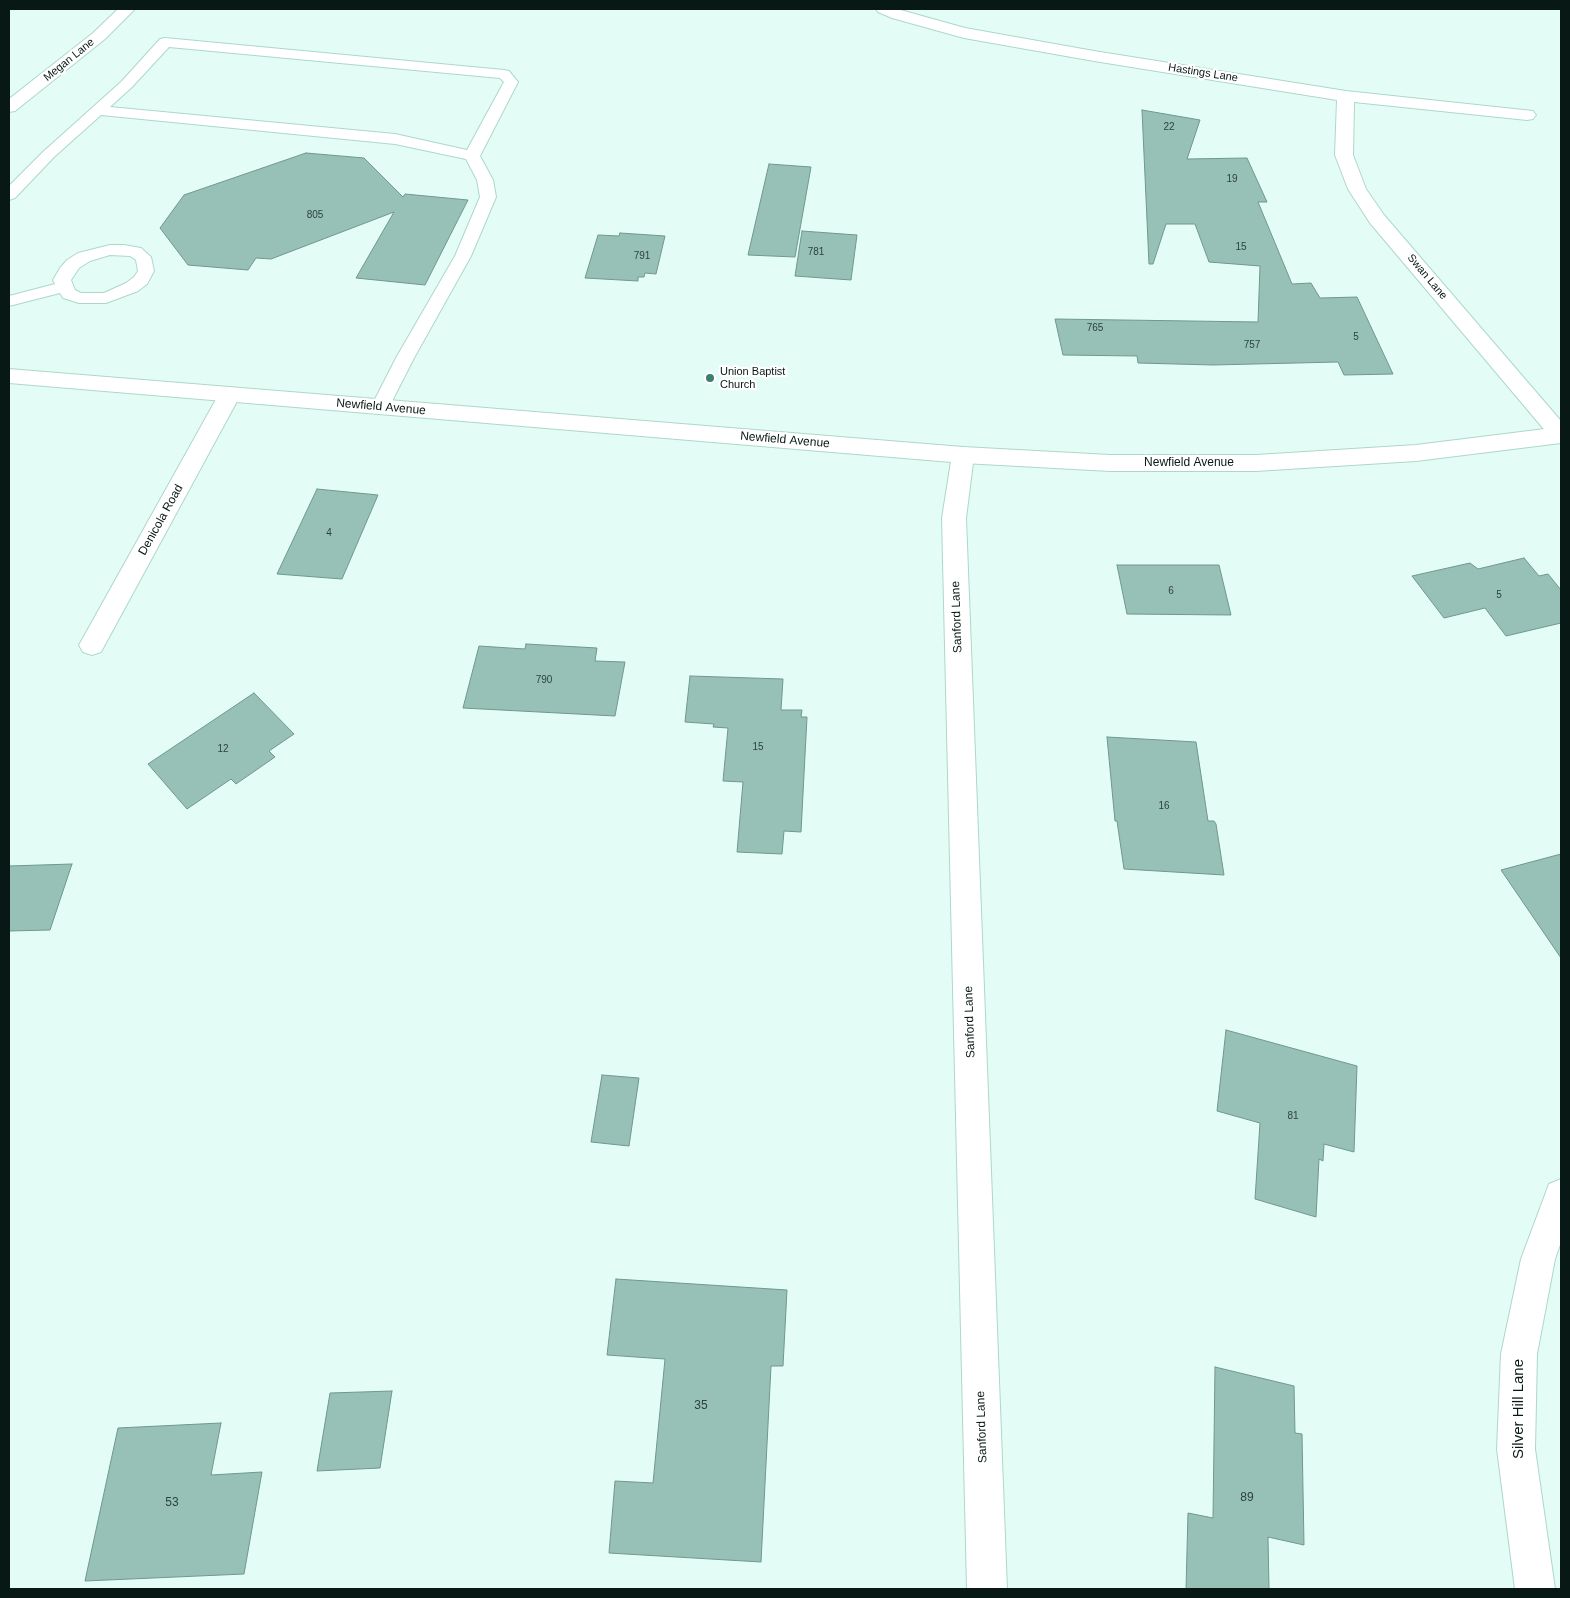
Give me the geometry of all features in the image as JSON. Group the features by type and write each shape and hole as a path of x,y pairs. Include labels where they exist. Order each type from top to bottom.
{"street":[{"name":"Megan Lane","path":"9,108 100,36 127,9"},
{"name":"Hastings Lane","path":"884,9 964,33 1346,96 1527,115"},
{"name":"Swan Lane","path":"1346,96 1344,155 1357,189 1377,219 1561,435"},
{"name":"Newfield Avenue","path":"9,376 963,455 1110,463 1256,463 1416,453 1561,435"},
{"name":"Denicola Road","path":"92,645 230,394"},
{"name":"Sanford Lane","path":"963,455 954,518 987,1589"},
{"name":"Silver Hill Lane","path":"1536,1589 1516,1448 1518,1354 1538,1259 1561,1196"}],"lane":[{"path":"9,195 49,154 127,84 165,42 504,74 511,82 472,156"},
{"path":"98,110 395,139 472,156 485,180 488,197 463,256 405,358 380,407"},
{"path":"9,301 64,287"}],"building":[{"path":"1142,110 1200,120 1187,159 1247,158 1267,202 1258,202 1292,284 1311,283 1320,298 1357,297 1393,374 1344,375 1338,362 1213,365 1138,363 1137,356 1063,355 1055,319 1258,322 1260,266 1209,262 1195,224 1166,224 1153,264 1149,264"},
{"path":"306,153 364,158 403,197 405,194 468,200 425,285 356,278 394,212 271,259 256,258 248,270 188,265 160,228 184,195"},
{"path":"769,164 811,167 795,257 748,255"},
{"path":"802,231 857,235 851,280 795,276"},
{"path":"620,233 665,236 656,274 645,273 644,277 638,277 638,281 585,278 598,235 619,236"},
{"path":"317,489 378,495 342,579 277,574"},
{"path":"1524,558 1539,576 1548,574 1561,590 1561,623 1506,636 1485,608 1444,618 1412,576 1470,563 1478,569"},
{"path":"1117,565 1219,565 1231,615 1127,614"},
{"path":"526,644 597,648 595,661 625,662 615,716 463,708 479,646 525,649"},
{"path":"690,676 783,679 781,710 802,710 801,717 807,717 801,832 784,831 782,854 737,852 743,782 723,781 728,728 713,727 714,724 685,722"},
{"path":"254,693 294,734 269,751 275,757 236,784 231,779 187,809 148,764"},
{"path":"1107,737 1196,742 1208,821 1214,821 1216,824 1224,875 1124,869 1117,821 1115,821"},
{"path":"1561,854 1561,958 1501,870"},
{"path":"72,864 50,930 9,931 9,866"},
{"path":"1226,1030 1357,1066 1354,1152 1324,1144 1323,1161 1319,1159 1316,1217 1255,1199 1260,1123 1217,1111"},
{"path":"602,1075 639,1078 629,1146 591,1142"},
{"path":"616,1279 787,1290 783,1366 771,1366 761,1562 609,1553 615,1481 653,1483 665,1359 607,1355"},
{"path":"1215,1367 1294,1386 1295,1433 1302,1434 1304,1545 1268,1537 1269,1589 1186,1589 1188,1513 1213,1518"},
{"path":"392,1391 380,1468 317,1471 330,1393"},
{"path":"221,1423 211,1475 262,1472 244,1574 85,1581 118,1428"}],"place":[{"name":"Union Baptist Church","path":"710,378"}]}
